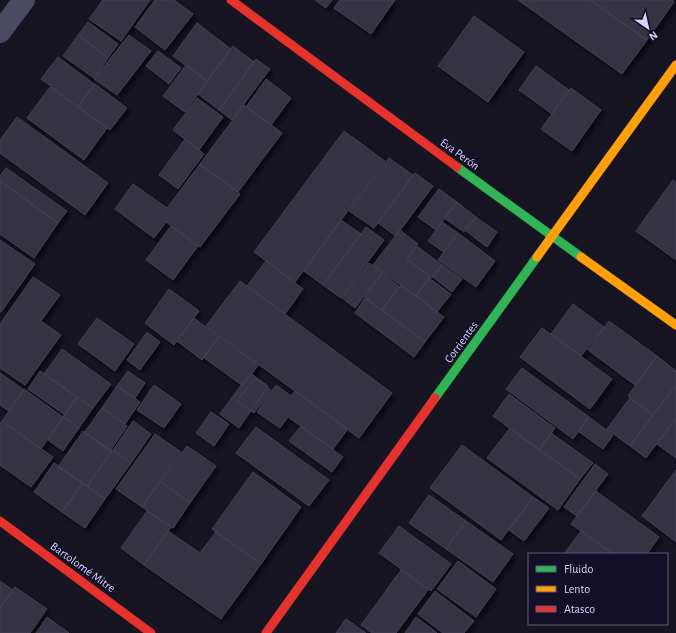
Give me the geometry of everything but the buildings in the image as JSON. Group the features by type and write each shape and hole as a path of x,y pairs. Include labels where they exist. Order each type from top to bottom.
{"street":[{"path":"0,32 24,0"},
{"name":"Eva Perón","path":"232,0 552,236 676,325"},
{"name":"Corrientes","path":"266,633 676,65"},
{"name":"Bartolomé Mitre","path":"0,521 151,633"}],"traffic: fast":[{"path":"457,167 581,257"},
{"path":"435,398 537,257"}],"traffic: slow":[{"path":"537,257 676,65"},
{"path":"581,257 676,325"}],"traffic: jam":[{"path":"231,0 457,167"},
{"path":"266,633 435,398"},
{"path":"0,521 151,633"}]}
